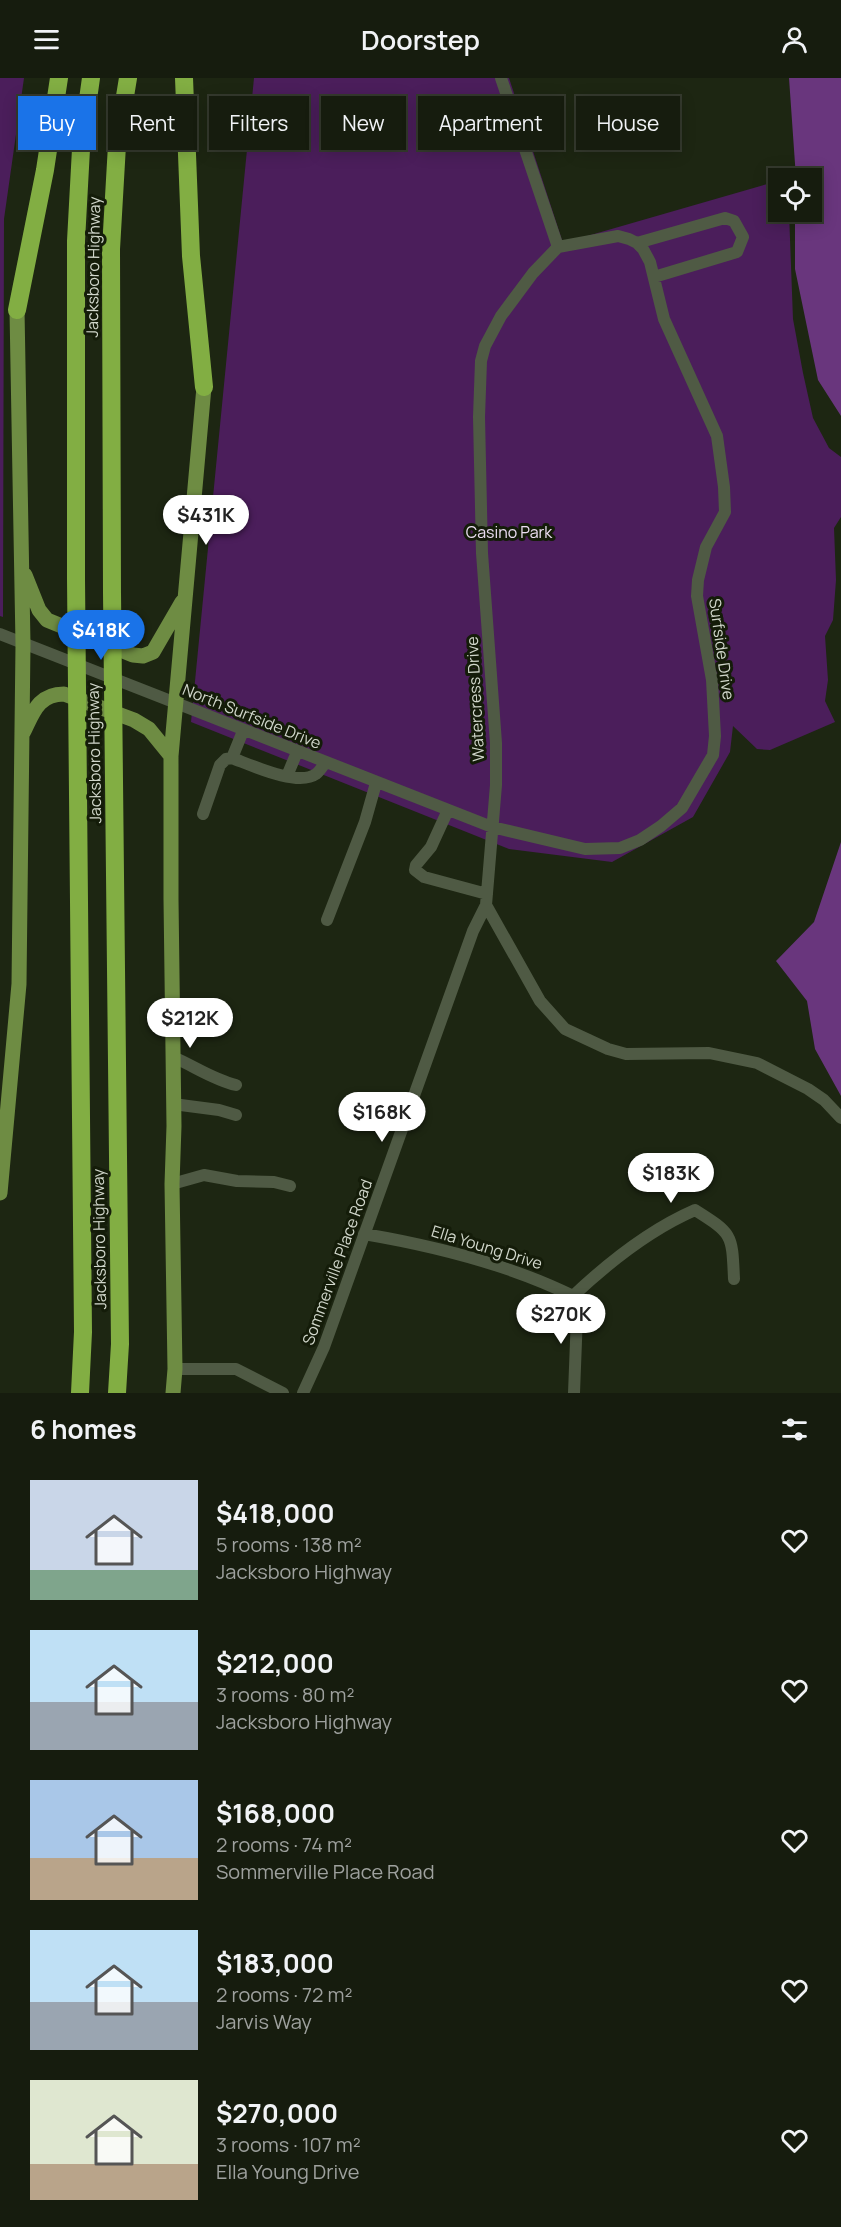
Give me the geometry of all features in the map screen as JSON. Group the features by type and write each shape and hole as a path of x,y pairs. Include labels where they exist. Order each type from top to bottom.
{"highway":[{"path":"17,310 45,170 59,78"},
{"name":"Jacksboro Highway","path":"80,1393 83,1332 76,579 76,241 81,149 91,78"},
{"name":"Jacksboro Highway","path":"117,1393 120,1344 112,593 111,249 117,145 128,78"},
{"path":"184,78 191,256 204,387"}],"main road":[{"path":"0,1193 19,984 20,739 23,644 17,310"},
{"path":"173,1393 175,1369 171,756 204,387"},
{"path":"22,567 39,610 47,621 133,656 143,656 153,652 185,595"},
{"path":"20,739 42,700 53,694 64,694 134,720 149,729 171,756"}],"street":[{"path":"501,78 558,247 618,236 637,243 725,218 734,221 743,237 737,252 654,278"},
{"name":"Surfside Drive","path":"492,827 585,849 620,848 647,835 682,808 713,755 715,736 712,680 697,596 698,580 706,547 725,513 717,436 664,319 650,262 637,243"},
{"name":"Watercress Drive","path":"486,900 496,785 482,553 479,417 481,361 485,346 501,316 533,273 558,247"},
{"name":"North Surfside Drive","path":"0,634 492,827"},
{"path":"232,758 243,731"},
{"path":"287,776 297,752"},
{"path":"203,814 220,765 226,759 232,758 287,776 304,778 316,774 325,763"},
{"path":"327,920 364,822 376,783"},
{"path":"448,810 437,836 416,865 415,870 424,877 486,900 540,1001 565,1029 608,1049 626,1054 654,1056 674,1052 709,1053 757,1063 808,1089 824,1100 841,1118"},
{"name":"Sommerville Place Road","path":"303,1393 324,1347 486,900"},
{"path":"173,1057 223,1082 236,1086"},
{"path":"173,1104 219,1110 236,1115"},
{"path":"172,1184 204,1175 237,1181 274,1182 290,1186"},
{"path":"574,1393 577,1315 573,1296 606,1266 680,1216 695,1210 723,1228 733,1244 734,1279"},
{"name":"Ella Young Drive","path":"364,1234 417,1243 527,1276 573,1296"},
{"path":"175,1369 236,1369 283,1393"}],"green space":[{"path":"0,78 24,78 21,96 18,96 18,120 4,219 3,617 0,616"},
{"name":"Casino Park","path":"254,78 509,78 515,96 418,96 418,150 533,150 563,243 768,184 768,222 789,222 793,319 813,418 829,448 841,457 841,517 834,528 836,580 833,620 825,636 828,680 825,701 835,722 770,750 757,749 733,726 730,752 693,817 612,862 509,849 191,722 247,150 309,150 309,96 252,96"}],"shaded area":[{"path":"789,78 841,78 841,416 818,380 795,269 795,222 822,222 822,168 795,168"},
{"path":"841,842 841,1096 815,1049 807,1001 776,961 814,922"}]}
